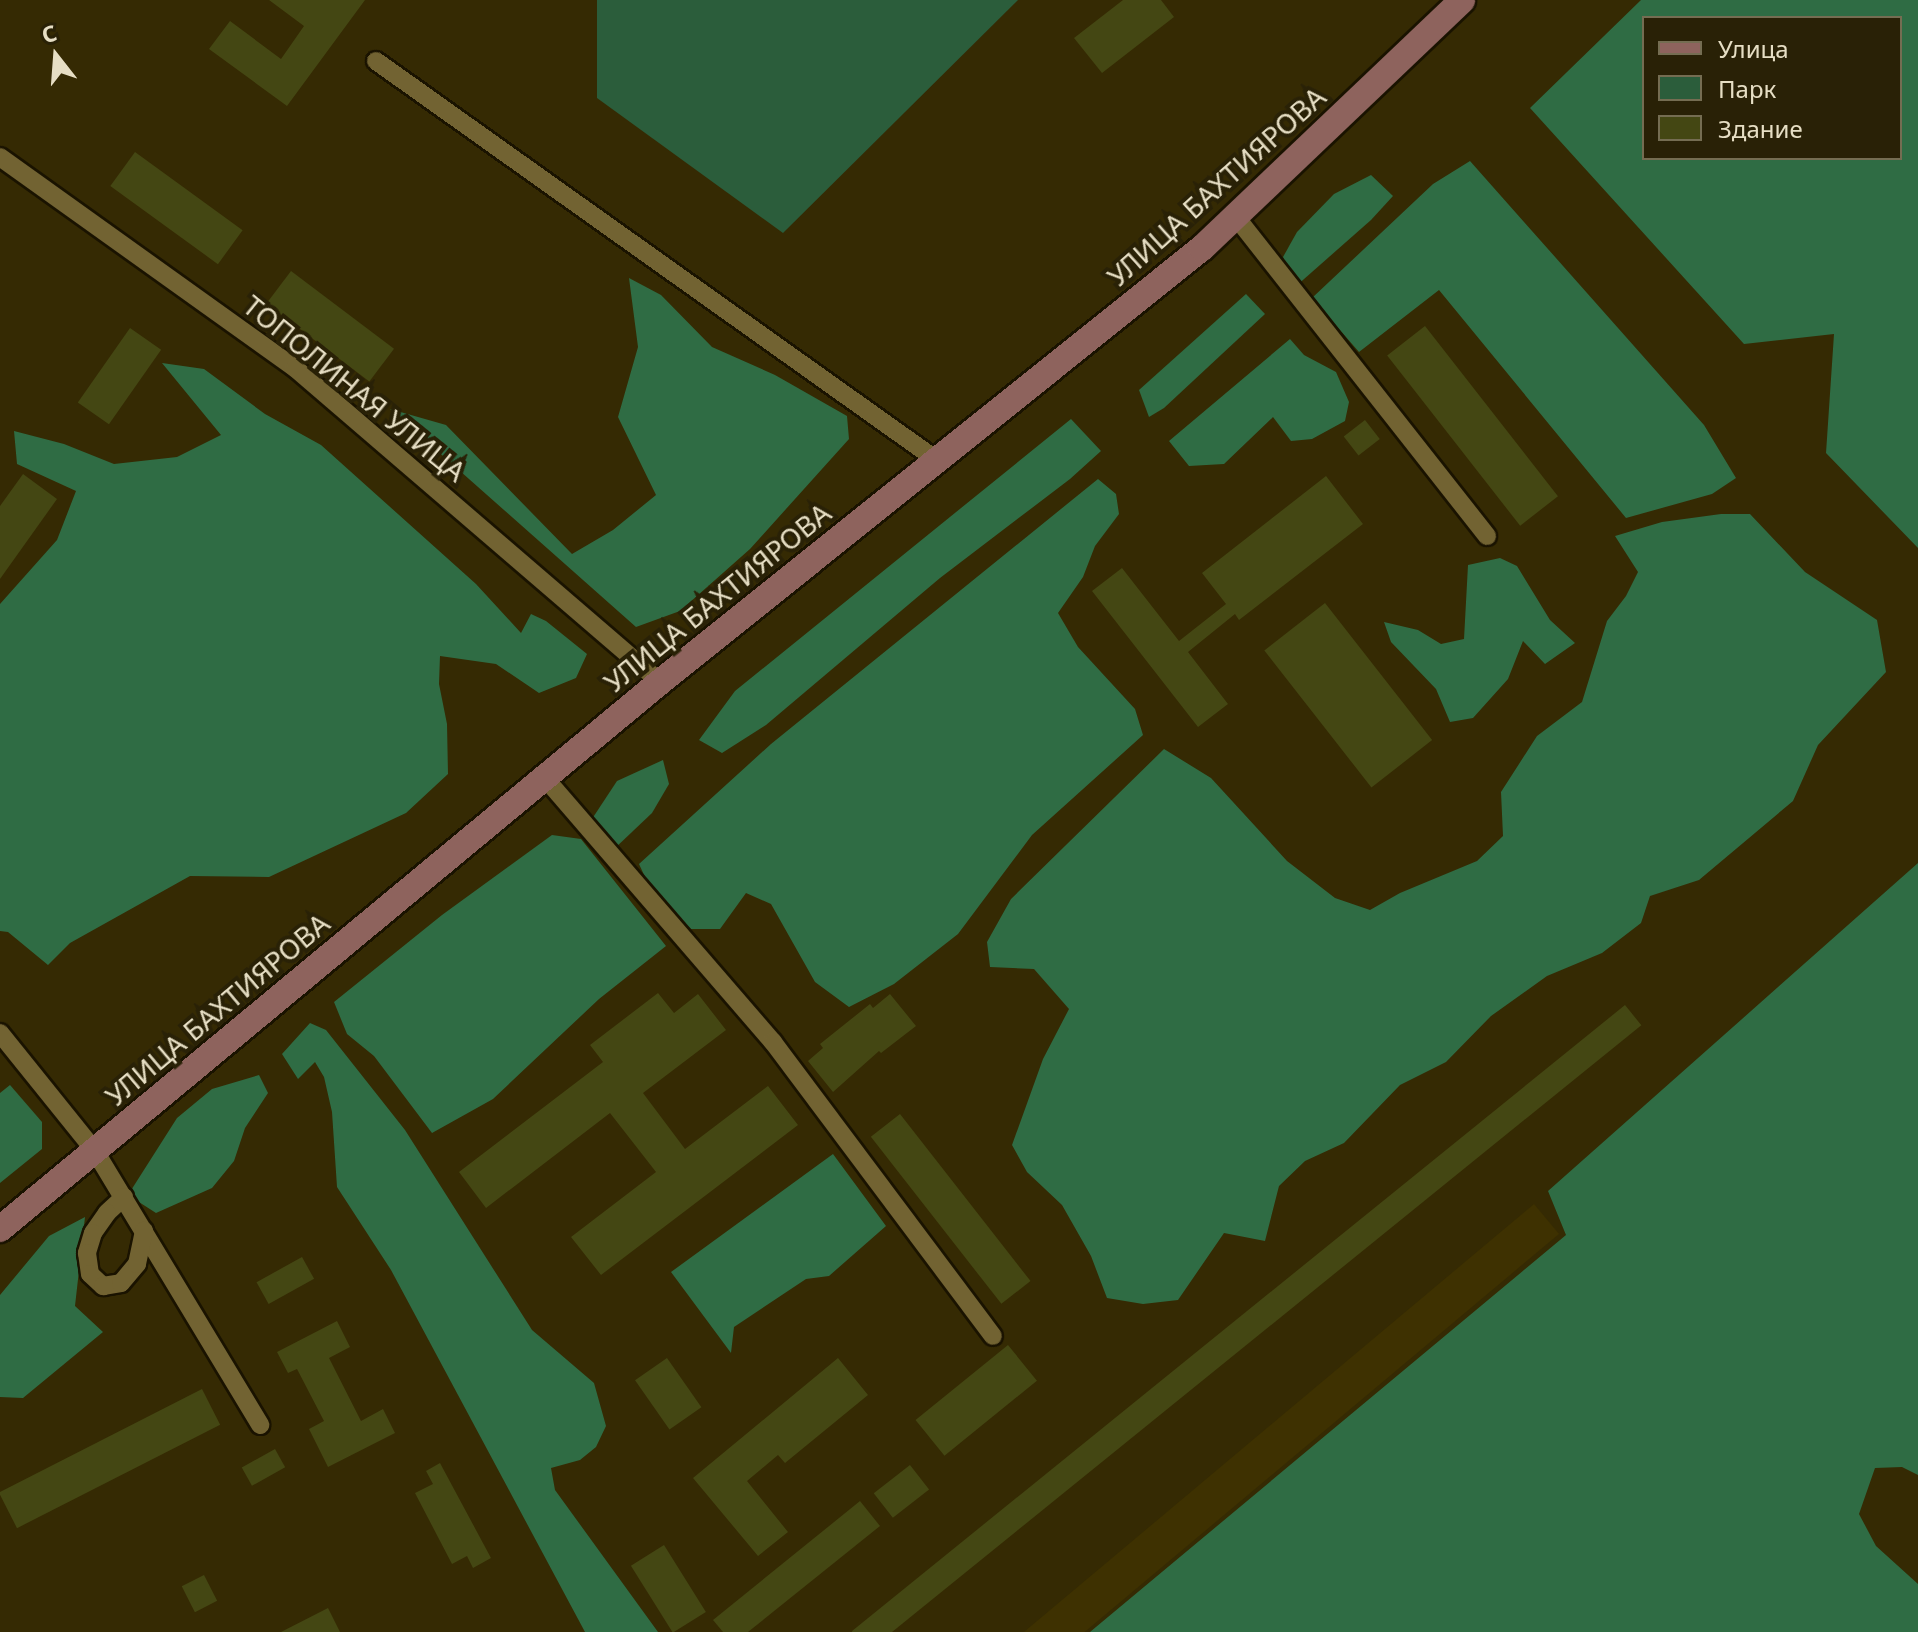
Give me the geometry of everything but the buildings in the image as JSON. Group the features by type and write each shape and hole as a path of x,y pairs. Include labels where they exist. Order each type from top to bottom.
{"main road":[{"name":"УЛИЦА БАХТИЯРОВА","path":"0,1229 660,682 938,461 1236,217 1462,0"}],"street":[{"path":"376,61 938,461"},
{"name":"ТОПОЛИНАЯ УЛИЦА","path":"0,157 295,368 660,682"},
{"path":"1236,217 1487,536"},
{"path":"545,778 773,1042 993,1336"},
{"path":"0,1033 95,1151 260,1425"},
{"path":"124,1197 107,1213 93,1233 87,1253 90,1274 103,1286 121,1283 137,1264 144,1231"}],"shaded area":[{"path":"1534,1204 1559,1234 1085,1632 1024,1632"}],"green space":[{"path":"597,0 1018,0 783,233 597,98"},
{"path":"1641,0 1918,0 1918,548 1826,453 1834,334 1744,344 1530,108"},
{"path":"1470,161 1704,425 1736,478 1712,494 1626,518 1439,290 1359,352 1312,298 1433,184"},
{"path":"1371,175 1393,196 1371,220 1295,287 1283,257 1297,232 1334,194"},
{"path":"629,278 661,295 712,347 775,375 847,416 849,439 750,549 680,611 636,627 390,409 446,425 572,554 613,530 656,495 618,417 638,347"},
{"path":"1246,294 1265,314 1164,408 1149,417 1139,390"},
{"path":"1290,339 1304,355 1336,372 1349,402 1345,421 1312,439 1291,441 1273,417 1224,464 1189,466 1169,441"},
{"path":"162,363 204,369 265,414 321,445 476,584 521,633 531,614 546,621 587,654 576,678 539,693 496,664 440,656 439,684 447,724 448,774 406,813 269,877 190,876 70,943 48,965 8,932 0,931 0,604 57,540 76,491 17,464 14,431 64,444 114,464 177,457 221,435"},
{"path":"1071,419 1101,451 1070,479 940,578 766,725 722,753 699,740 735,691"},
{"path":"1098,479 1116,494 1119,514 1095,546 1083,577 1058,613 1078,647 1135,709 1143,735 1032,835 958,934 894,984 849,1007 815,982 771,904 746,893 720,929 691,929 655,899 639,864 771,744"},
{"path":"1721,514 1750,514 1805,572 1877,620 1886,672 1818,745 1793,801 1699,880 1650,896 1641,923 1602,953 1547,976 1491,1016 1446,1062 1400,1085 1344,1143 1305,1161 1279,1186 1265,1241 1224,1233 1178,1300 1143,1304 1107,1298 1091,1256 1062,1205 1027,1172 1012,1145 1043,1059 1069,1009 1034,969 990,967 987,942 1011,899 1164,749 1211,778 1287,861 1335,898 1370,910 1400,893 1477,861 1503,836 1501,792 1537,736 1582,702 1607,621 1626,596 1638,572 1615,536 1662,522"},
{"path":"1500,558 1517,566 1550,620 1575,643 1545,664 1523,641 1508,679 1473,718 1450,722 1436,689 1391,642 1384,622 1418,630 1441,644 1464,639 1468,565"},
{"path":"663,760 669,784 652,813 613,850 588,825 617,781"},
{"path":"552,835 581,839 666,946 599,999 493,1099 432,1133 374,1056 347,1034 334,1002 442,915"},
{"path":"1918,863 1918,1475 1902,1467 1875,1468 1859,1514 1876,1546 1918,1584 1918,1632 1090,1632 1566,1235 1548,1191"},
{"path":"310,1023 326,1030 405,1130 532,1330 594,1383 606,1426 596,1447 580,1460 551,1468 555,1490 658,1632 585,1632 391,1270 337,1187 332,1112 324,1077 315,1062 298,1079 282,1054"},
{"path":"259,1075 268,1093 245,1128 234,1161 212,1188 156,1213 128,1195 177,1118 212,1089"},
{"path":"10,1085 42,1122 42,1149 0,1183 0,1093"},
{"path":"833,1154 886,1226 829,1276 806,1279 734,1327 731,1353 671,1272"},
{"path":"85,1217 75,1306 103,1332 23,1398 0,1397 0,1295 49,1236"}]}
